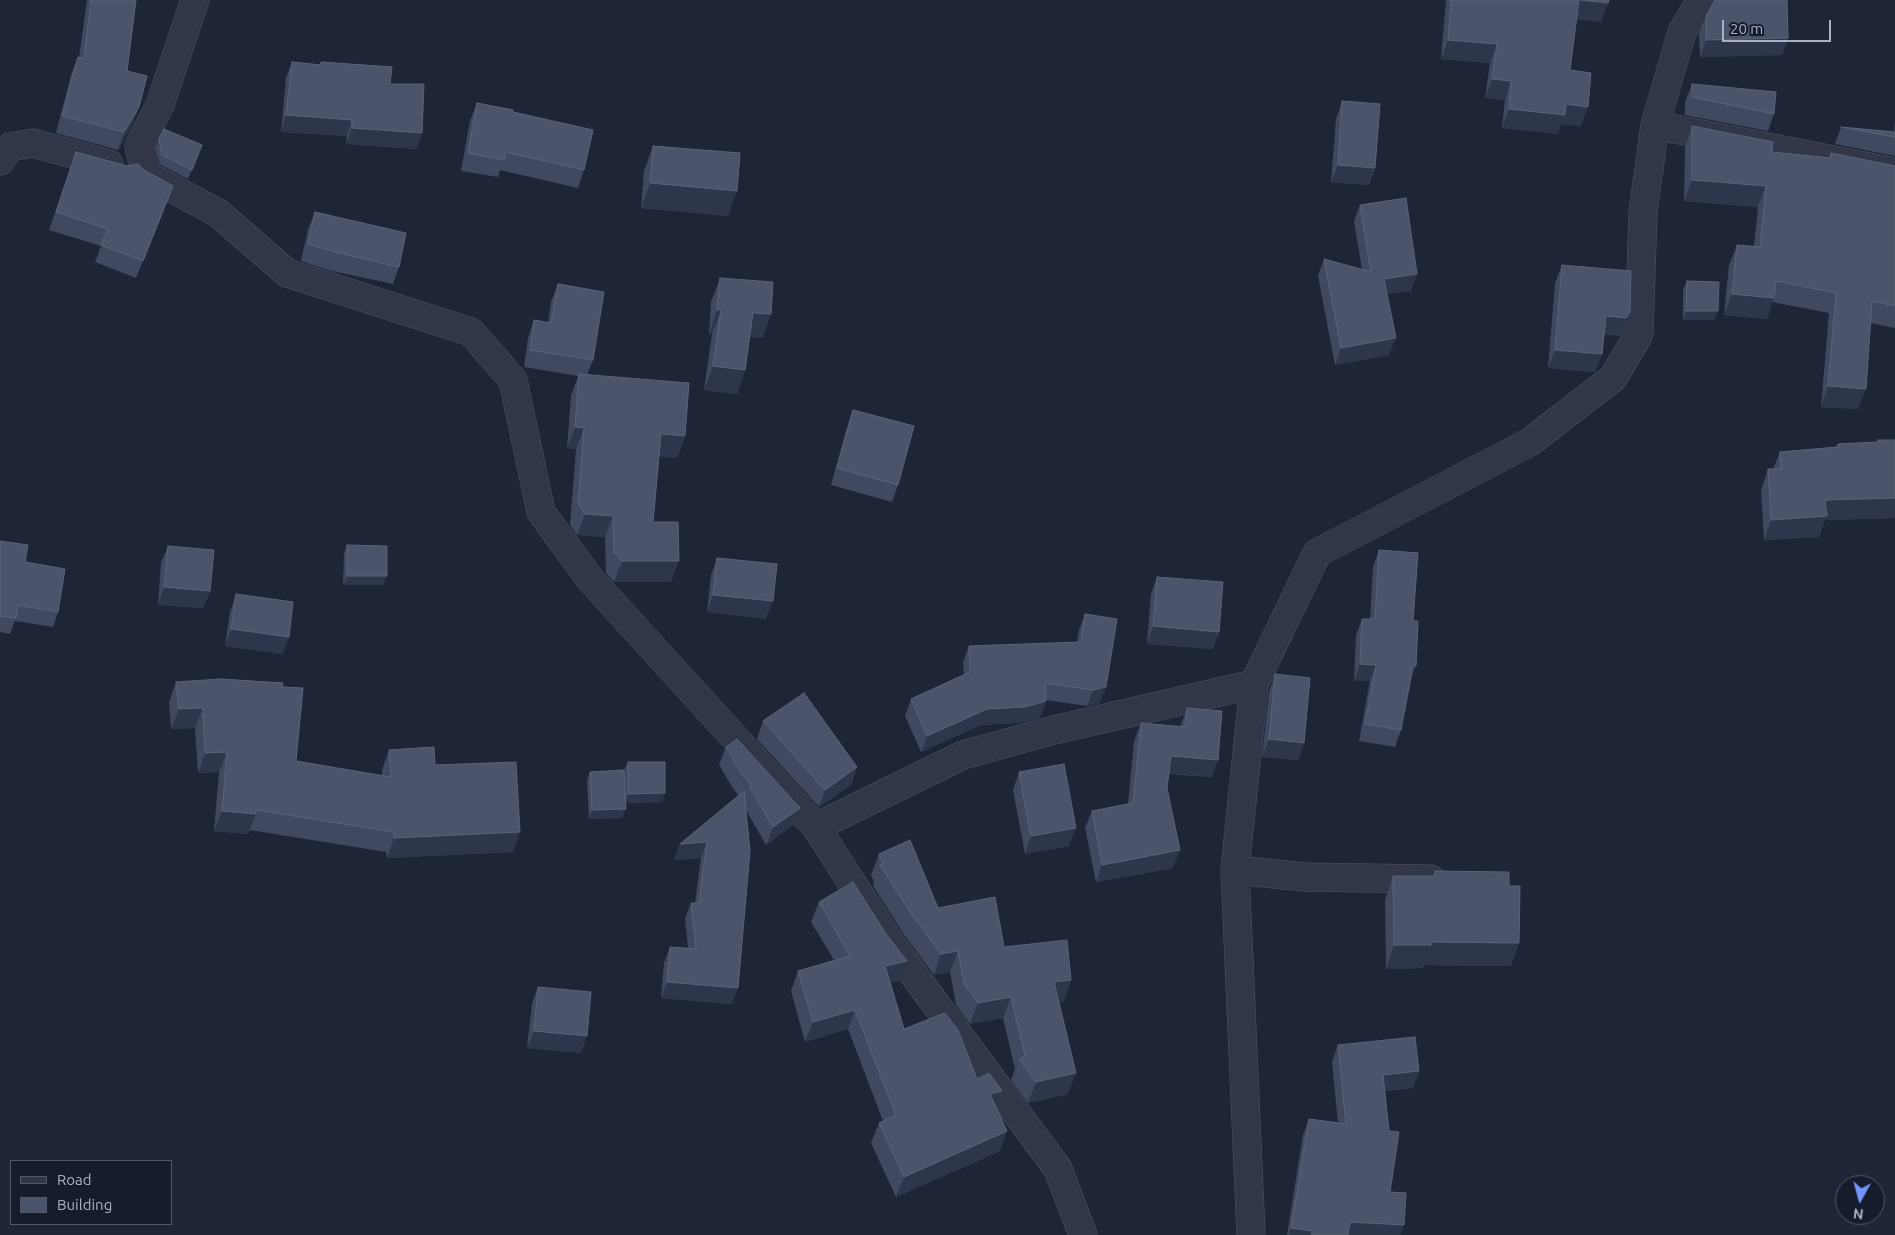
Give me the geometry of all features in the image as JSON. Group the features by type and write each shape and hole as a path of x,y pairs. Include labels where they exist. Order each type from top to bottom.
{"street":[{"path":"0,162 10,147 33,143 125,168 139,146 160,105 195,0"},
{"path":"1250,1235 1235,870 1254,684 1318,553 1530,442 1613,378 1639,334 1642,212 1655,125 1682,32 1701,0"},
{"path":"1655,125 1895,172"},
{"path":"139,146 145,174 218,213 287,273 471,332 514,380 541,512 590,579 816,827 892,945 1058,1169 1083,1235"},
{"path":"816,827 963,756 1054,730 1254,684"},
{"path":"1235,870 1304,877 1459,880"}],"building":[{"path":"91,0 136,0 127,71 147,76 139,107 124,132 62,116 78,57 84,59"},
{"path":"1451,0 1579,0 1570,70 1591,73 1588,107 1566,104 1565,115 1509,109 1511,81 1492,79 1497,44 1448,40"},
{"path":"1581,0 1609,0 1608,3"},
{"path":"1715,0 1787,0 1788,38 1706,40 1706,16"},
{"path":"292,62 321,65 321,62 392,67 390,84 424,84 422,133 352,128 352,120 286,115"},
{"path":"1692,84 1776,92 1774,114 1692,97"},
{"path":"1342,101 1380,104 1375,168 1338,165"},
{"path":"477,103 593,130 584,170 506,152 504,160 468,153"},
{"path":"1692,126 1773,142 1772,152 1830,158 1831,153 1895,166 1895,306 1872,301 1866,389 1828,386 1836,293 1776,281 1774,298 1732,294 1737,245 1760,247 1766,186 1692,180"},
{"path":"1841,127 1895,132 1895,137"},
{"path":"164,129 202,145 192,170 162,155 159,139"},
{"path":"653,146 740,153 737,191 650,183"},
{"path":"76,152 127,166 138,164 144,170 173,186 143,261 101,245 108,229 56,212"},
{"path":"1406,198 1417,274 1384,279 1396,338 1341,348 1324,259 1371,272 1360,205"},
{"path":"315,212 406,233 399,267 308,244"},
{"path":"1562,265 1631,271 1630,312 1626,318 1606,316 1602,354 1555,350"},
{"path":"720,278 773,282 771,314 753,313 745,370 713,366 721,310 717,310"},
{"path":"1687,281 1719,282 1718,311 1686,311"},
{"path":"558,284 604,292 593,360 530,350 534,320 551,323"},
{"path":"579,374 689,383 685,436 661,434 653,522 678,522 679,561 622,561 614,552 613,516 585,514 578,503 584,428 575,427"},
{"path":"853,410 914,426 898,485 837,468"},
{"path":"1878,440 1895,440 1895,498 1825,500 1827,516 1771,520 1768,469 1781,469 1780,452 1838,447 1838,444 1878,442"},
{"path":"0,541 28,545 25,562 65,569 58,612 18,605 16,618 0,616"},
{"path":"347,545 387,546 387,576 347,576"},
{"path":"168,546 214,550 210,591 164,587"},
{"path":"1379,550 1418,553 1413,621 1418,621 1416,666 1413,666 1401,730 1365,724 1376,665 1360,664 1362,619 1375,619"},
{"path":"717,558 777,564 773,601 713,595"},
{"path":"1157,577 1223,582 1219,632 1153,626"},
{"path":"236,594 293,602 289,637 231,629"},
{"path":"1085,614 1117,619 1106,687 1093,690 1045,683 1046,701 1025,707 987,709 927,736 911,699 970,672 969,646 1081,642"},
{"path":"1275,674 1310,678 1304,743 1269,739"},
{"path":"221,679 283,683 282,687 303,688 296,761 391,777 389,750 434,747 435,765 516,762 520,832 394,838 394,832 256,810 256,814 222,811 227,752 205,753 203,708 179,709 176,682"},
{"path":"804,693 857,767 825,790 763,721"},
{"path":"1187,708 1222,711 1218,760 1171,756 1167,788 1180,850 1102,865 1092,811 1133,803 1141,723 1185,727"},
{"path":"737,739 800,808 773,827 749,786 751,785 740,772 726,747"},
{"path":"628,762 665,762 665,793 628,794"},
{"path":"1064,764 1076,828 1031,836 1019,772"},
{"path":"624,770 626,809 592,810 590,772"},
{"path":"744,791 750,851 738,988 667,982 670,947 696,949 691,903 699,903 707,842 680,844"},
{"path":"910,840 938,908 995,897 1004,947 1067,940 1071,980 1054,982 1076,1073 1036,1082 1019,1059 1025,1056 1011,997 978,1003 964,984 958,951 941,954 912,915 880,865 883,864 879,854"},
{"path":"1435,871 1509,872 1509,886 1520,886 1519,943 1431,942 1431,945 1394,945 1393,876 1435,876"},
{"path":"853,882 886,934 907,961 885,966 904,1029 945,1013 958,1030 977,1079 989,1073 1002,1091 990,1094 1007,1131 904,1177 879,1123 896,1115 855,1010 813,1022 798,971 850,956 819,902"},
{"path":"538,987 591,992 587,1036 534,1031"},
{"path":"1415,1037 1419,1071 1383,1075 1389,1131 1399,1132 1390,1192 1406,1193 1404,1225 1350,1222 1348,1235 1312,1235 1312,1231 1291,1228 1309,1119 1346,1124 1338,1045"}]}
